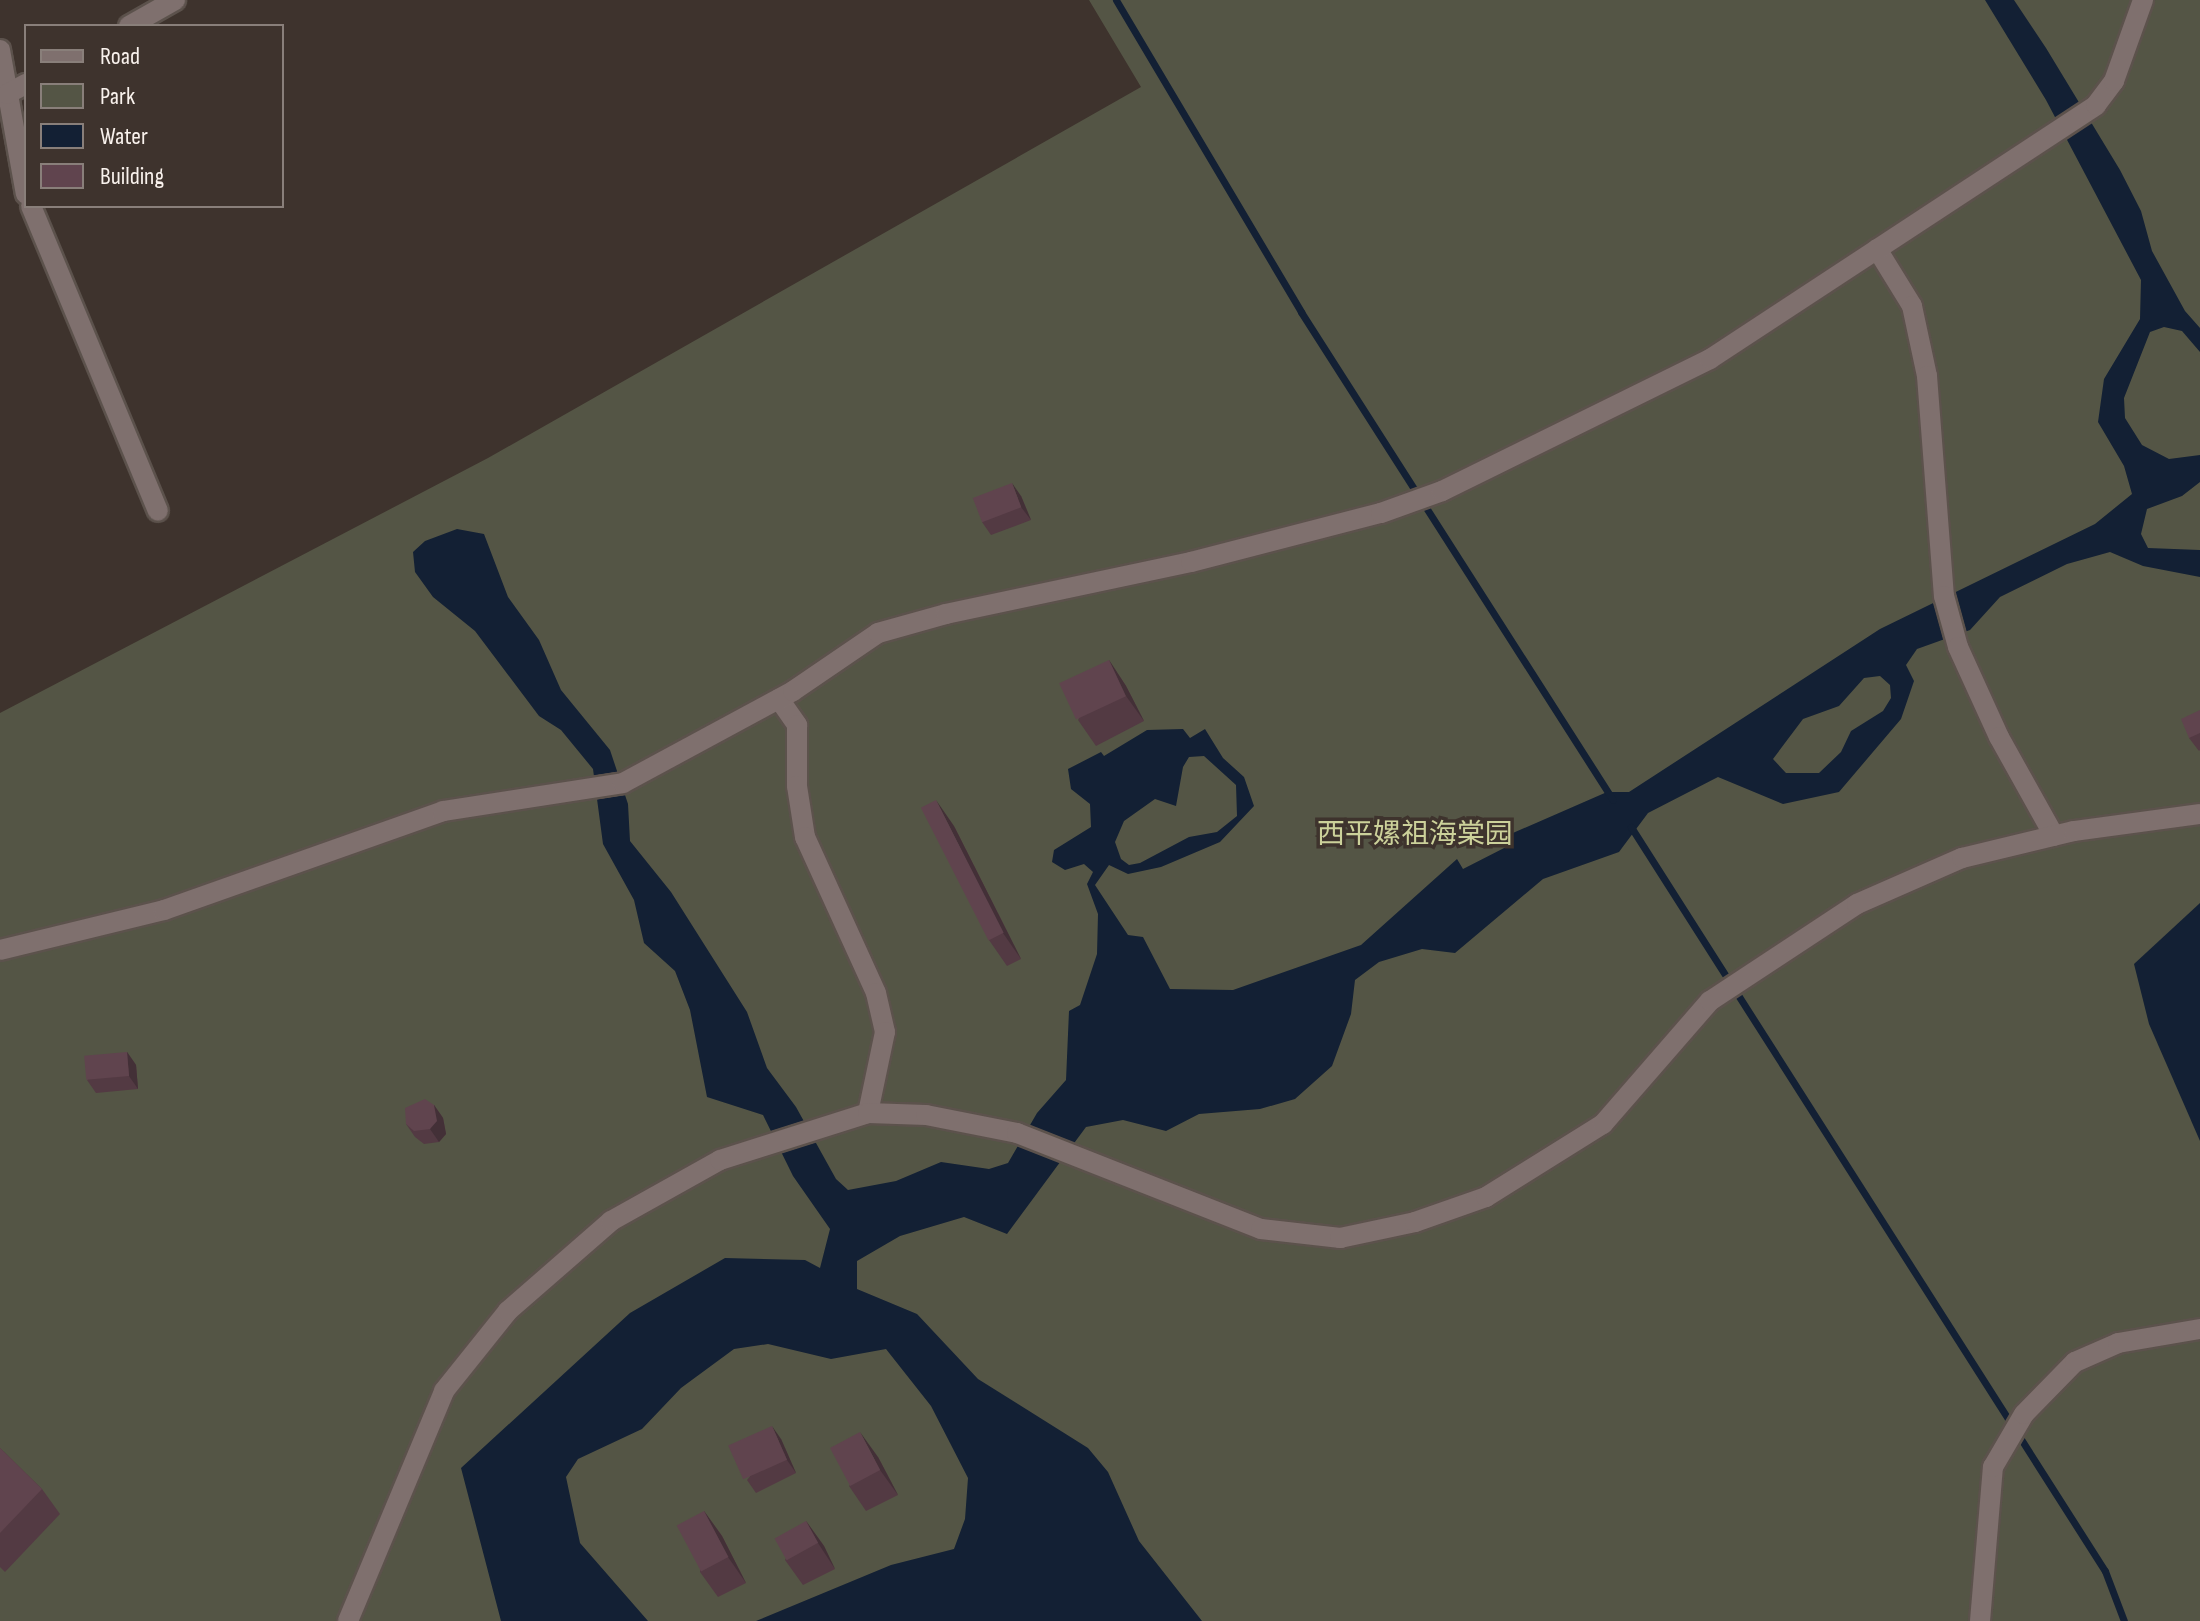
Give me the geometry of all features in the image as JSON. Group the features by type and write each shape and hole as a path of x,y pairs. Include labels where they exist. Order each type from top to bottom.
{"street":[{"path":"133,24 175,0"},
{"path":"0,950 164,910 443,811 623,783 779,699 878,633 1381,513 1442,491 1710,359 2096,105 2114,81 2143,0"},
{"path":"0,50 24,183"},
{"path":"7,94 24,85"},
{"path":"32,208 158,511"},
{"path":"1877,249 1912,306 1927,376 1944,596 1958,647 1999,737 2054,836"},
{"path":"779,699 797,725 797,786 805,837 876,993 885,1032 868,1113"},
{"path":"348,1621 444,1391 508,1311 611,1221 720,1160 868,1113 926,1115 1017,1133 1076,1154 1139,1185 1261,1229 1340,1238 1415,1222 1486,1197 1603,1124 1710,1001 1752,969 1871,898 1962,858 2054,836 2200,814"},
{"path":"1980,1621 1993,1467 2024,1414 2075,1362 2118,1343 2200,1329"}],"green space":[{"name":"西平嫘祖海棠园","path":"1089,0 2200,0 2200,1621 0,1621 0,713 488,458 1141,87"}],"water":[{"path":"1985,0 2014,0 2046,48 2120,170 2141,211 2152,251 2185,311 2200,328 2200,352 2182,331 2164,327 2150,332 2124,398 2125,418 2142,445 2169,459 2200,455 2200,482 2182,496 2147,509 2141,534 2148,548 2200,550 2200,577 2143,566 2110,552 2067,564 2000,597 1970,630 1917,649 1906,665 1914,681 1901,719 1839,792 1783,804 1718,777 1648,813 1619,852 1543,879 1455,953 1422,949 1379,962 1355,980 1351,1014 1332,1066 1295,1099 1260,1109 1199,1114 1166,1131 1123,1120 1086,1127 1007,1234 964,1217 900,1236 857,1261 857,1289 917,1314 978,1379 1088,1448 1108,1472 1139,1541 1202,1621 756,1621 891,1565 954,1549 965,1519 968,1478 931,1406 886,1349 831,1359 768,1344 734,1349 681,1388 642,1429 578,1459 566,1477 580,1543 648,1621 501,1621 461,1468 630,1313 725,1258 805,1260 820,1268 830,1229 793,1176 763,1115 707,1097 690,1010 675,971 644,943 634,900 603,844 593,769 561,730 539,716 475,631 433,597 415,572 413,552 425,541 457,529 484,534 508,597 539,640 561,690 610,750 628,804 630,841 671,892 747,1012 767,1068 796,1107 836,1179 848,1190 896,1181 941,1162 989,1169 1008,1163 1037,1113 1066,1080 1069,1011 1080,1005 1097,954 1098,914 1087,884 1093,872 1084,864 1065,870 1052,862 1054,850 1091,827 1090,804 1071,789 1068,769 1101,752 1104,756 1147,730 1183,729 1190,738 1205,729 1223,758 1244,777 1254,806 1220,842 1161,867 1128,874 1109,865 1095,885 1128,935 1143,937 1170,989 1233,990 1361,945 1457,859 1463,869 1510,845 1506,836 1607,792 1629,792 1880,629 2095,524 2132,494 2124,466 2098,422 2104,379 2140,319 2141,280 2046,100","holes":["1880,676 1890,685 1891,698 1883,711 1851,731 1841,752 1819,773 1786,773 1773,759 1803,719 1839,706 1864,678","1204,756 1236,785 1237,816 1217,832 1189,837 1140,863 1129,865 1121,859 1115,842 1124,821 1155,799 1176,806 1183,767 1189,757"]},
{"path":"2200,903 2200,1141 2149,1024 2134,964"}],"building":[{"path":"1012,483 1021,507 982,522 973,498"},
{"path":"1109,660 1126,696 1076,719 1059,683"},
{"path":"2200,710 2200,733 2189,738 2181,719"},
{"path":"936,800 1004,933 988,940 921,808"},
{"path":"127,1052 129,1076 86,1080 84,1056"},
{"path":"425,1099 434,1105 437,1121 430,1129 414,1131 406,1124 405,1108"},
{"path":"772,1426 787,1460 743,1479 728,1446"},
{"path":"860,1432 880,1470 850,1486 830,1448"},
{"path":"0,1448 42,1489 0,1533"},
{"path":"704,1511 728,1557 701,1571 677,1526"},
{"path":"806,1521 818,1543 787,1560 775,1538"}],"waterway":[{"path":"1116,0 1301,312 1613,800"},
{"path":"1631,827 2105,1571 2124,1621"}]}
